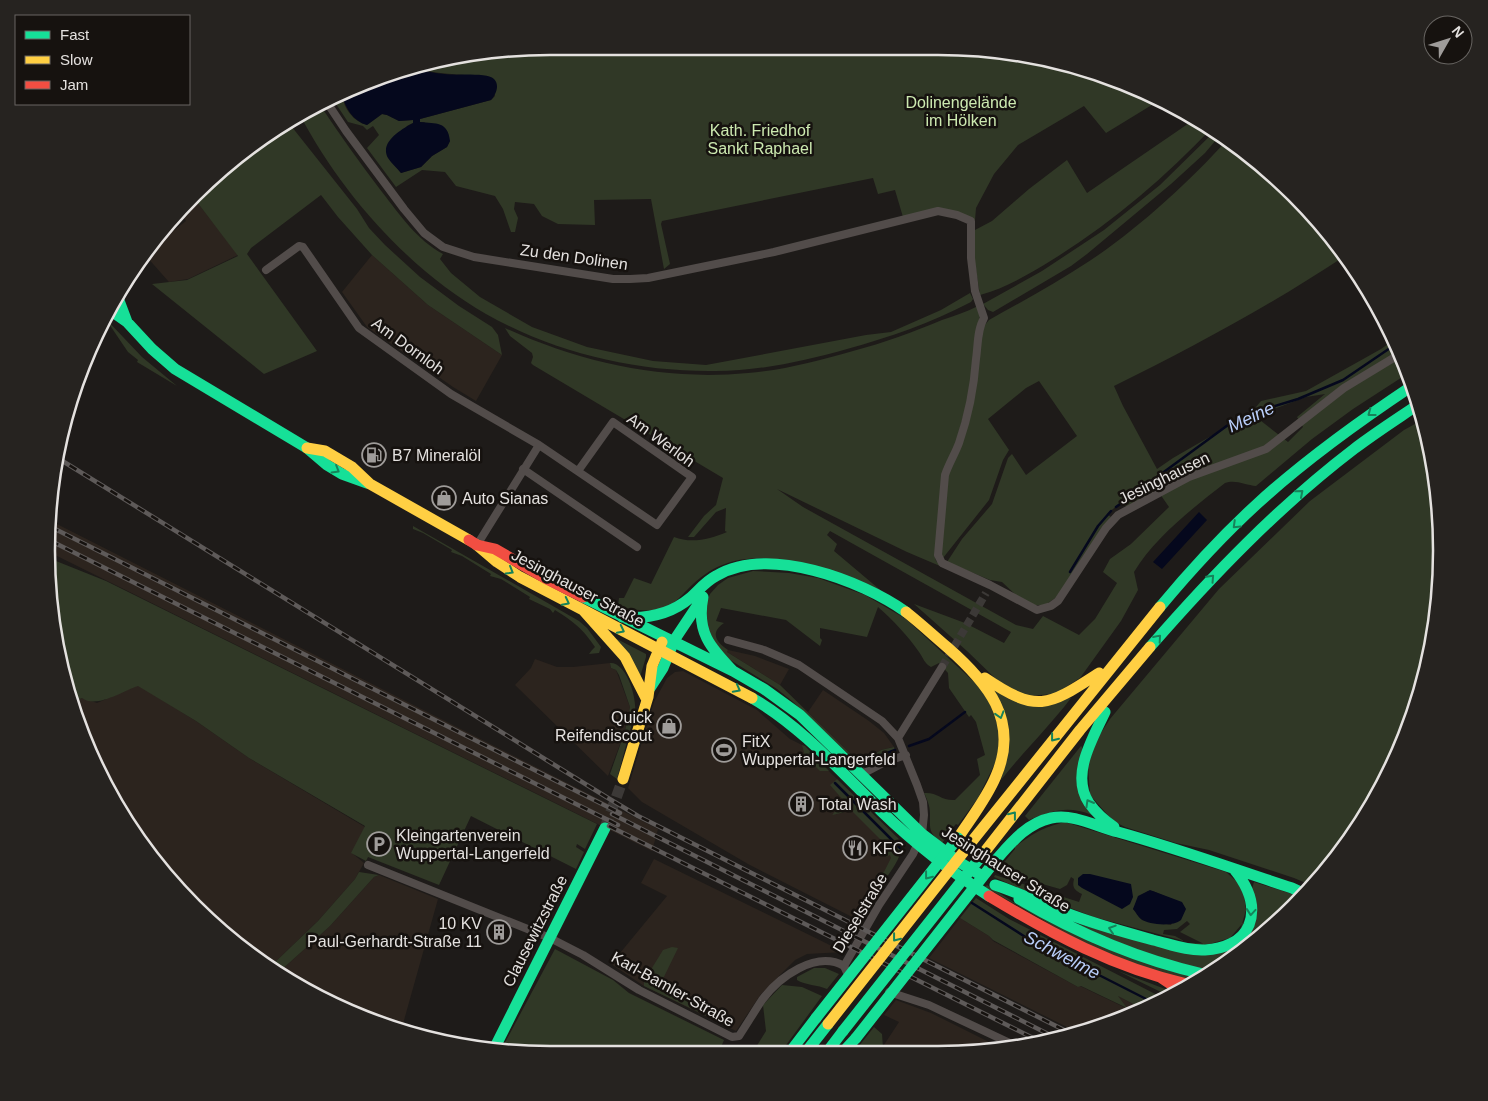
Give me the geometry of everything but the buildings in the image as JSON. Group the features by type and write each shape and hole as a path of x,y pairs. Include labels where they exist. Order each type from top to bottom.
{"main road":[{"name":"Jesinghauser Straße","path":"120,304 127,322"},
{"name":"Jesinghauser Straße","path":"115,314 127,322 152,349 175,369 307,448 325,451 352,467 370,484 477,545 495,549 545,578 764,689 800,715 920,839 995,885 1047,916 1112,947 1162,965 1197,973"},
{"path":"811,1046 1111,665 1211,549 1285,480 1333,442 1407,390"},
{"path":"832,1046 1117,686 1196,594 1263,525 1347,454 1412,409"},
{"name":"Jesinghauser Straße","path":"477,545 489,558 584,611 738,689 776,713 809,740 870,801 920,839 971,884 1034,923 1084,949 1110,961 1181,982"},
{"path":"622,617 644,618 659,615 686,601 714,577 741,566 759,564 800,567 840,580 879,597 902,610 963,661 1002,690 1020,700 1032,703 1049,701 1064,696 1111,665"},
{"path":"623,779 635,746 650,688 650,676 658,649 703,597 714,577"},
{"path":"703,597 700,607 702,632 711,648 733,672"},
{"path":"650,688 658,678 669,654 668,639 686,601"},
{"path":"584,611 599,630 619,650 642,688 647,700"},
{"path":"795,1046 958,838 995,781 1002,762 1004,740 1002,718 994,698 963,661"},
{"path":"1117,686 1090,742 1082,770 1082,783 1086,797 1095,811 1104,821 1125,834"},
{"path":"849,1046 995,861 1016,838 1042,820 1066,817 1109,831 1125,834 1297,891"},
{"name":"Clausewitzstraße","path":"497,1043 604,828"},
{"path":"995,885 1116,931 1189,949 1208,950 1230,945 1240,938 1248,928 1251,919 1253,908 1251,894 1245,882 1234,869"},
{"path":"1292,888 1299,889"},
{"path":"1160,977 1174,986"}],"street":[{"name":"Zu den Dolinen","path":"330,107 371,165 424,233 443,247 474,257 630,280 774,252 938,211 957,215 970,221"},
{"name":"Jesinghausen","path":"970,221 971,258 975,291 984,318 980,329 974,380 959,443 945,475 938,555 942,563 990,585 1037,610 1051,606 1058,601 1106,528 1118,515 1189,477 1266,449 1344,388 1394,358"},
{"name":"Am Dornloh","path":"266,270 299,246 303,247 359,328 451,394 538,445"},
{"name":"Am Werloh","path":"538,445 657,525 692,477 613,422 578,471"},
{"path":"477,545 538,445"},
{"path":"523,469 637,547"},
{"path":"986,593 990,585"},
{"path":"728,640 764,650 799,665 882,721 898,738 923,802 924,815 920,839"},
{"path":"898,738 942,667"},
{"path":"858,773 866,772 885,762 906,755"},
{"name":"Dieselstraße","path":"920,839 913,854 844,966 849,976 861,986 912,999 1006,1041"},
{"path":"368,865 550,938"},
{"name":"Karl-Bamler-Straße","path":"550,938 583,955 639,990 736,1038 763,999 787,976 810,964 836,962 844,966"}],"shaded area":[{"path":"198,203 238,255 188,279 169,282 149,260 170,233 186,221 184,218"},
{"path":"372,255 428,305 502,355 476,401 367,327 342,292"},
{"path":"56,523 658,829 652,851 55,555"},
{"path":"728,650 755,656 789,669 780,685 727,652"},
{"path":"535,659 557,667 610,663 611,668 616,670 630,707 625,731 608,776 515,685 531,668"},
{"path":"683,671 757,710 790,739 802,745 837,779 833,783 900,850 860,921 748,864 642,802 628,788 654,702 667,678 675,672"},
{"path":"138,685 196,721 249,758 365,827 352,853 364,863 355,879 318,921 275,962 249,944 200,901 157,852 139,826 106,770 78,700 82,698 97,703"},
{"path":"823,690 884,733 894,747 881,750 860,763 808,712"},
{"path":"654,859 844,952 807,954 795,960 761,994 736,1031 644,986 611,964 667,896 641,883"},
{"path":"379,875 438,899 403,1024 331,995 284,968 330,926 374,877"},
{"path":"960,918 989,936 993,941 1078,987 1080,986 1126,1008 1116,995 1135,1005 1097,1020 1069,1028 929,958"},
{"path":"896,1000 931,1013 991,1043 938,1046 883,1046 899,1022 884,1015"}],"green space":[{"path":"518,56 970,56 1002,59 1066,72 1097,81 1153,104 1106,133 1084,106 1018,145 994,174 976,208 975,220 958,215 956,212 903,217 895,190 878,194 873,178 662,221 661,224 670,264 664,269 651,199 594,200 595,225 558,224 542,216 534,204 515,202 514,209 518,218 515,232 511,232 503,209 495,196 456,186 445,172 422,170 396,187 367,148 379,135 373,126 367,130 363,126 348,122 336,104 344,101 349,113 357,121 367,125 382,114 399,121 413,120 413,123 407,126 388,157 401,173 421,167 432,156 447,147 450,141 424,122 420,122 420,119 491,100 495,96 488,76 428,71 486,59"},
{"path":"323,110 402,218 425,242 443,254 440,259 451,273 480,297 532,327 587,347 653,361 706,365 891,332 941,310 970,293 973,299 971,302 941,317 879,340 815,358 765,367 732,371 685,370 626,364 597,358 540,340 512,328 458,296 430,275 404,252 357,201 317,144 303,121"},
{"path":"1189,123 1206,134 1156,182 1096,231 1052,260 1008,285 980,295 973,251 975,230 992,221 1067,160 1087,193"},
{"path":"293,128 357,209 369,228 420,277 459,306 492,327 498,335 502,355 428,305 372,255 321,195 251,248 247,254 317,351 264,374 152,284 187,280 238,256 198,203 249,157"},
{"path":"1209,137 1215,141 1205,153 1171,184 1071,266 993,312 988,310 983,304 1042,271 1104,230 1160,185"},
{"path":"1222,145 1239,157 1288,200 1339,260 1289,292 1231,325 1114,386 1157,469 1251,413 1288,442 1303,427 1297,417 1325,394 1306,397 1263,413 1256,407 1261,401 1306,391 1388,344 1402,378 1353,409 1312,439 1256,486 1237,482 1225,483 1175,524 1153,547 1134,572 1138,590 1121,621 1080,678 1055,694 1025,696 997,680 914,604 965,623 1004,643 1011,632 830,531 827,535 837,544 834,551 885,594 764,558 752,558 732,562 713,569 676,601 662,609 642,610 618,606 619,598 624,598 634,578 651,584 674,537 687,540 701,540 727,532 725,531 726,508 716,512 694,537 688,537 704,516 716,505 723,478 533,365 531,363 532,353 510,336 505,328 563,351 624,367 654,372 717,375 775,370 801,365 898,337 978,306 980,312 973,375 956,442 941,486 935,557 936,561 947,569 907,552 777,489 803,507 1016,625 1033,629 1043,616 1079,635 1095,619 1117,583 1103,572 1110,559 1131,544 1169,507 1160,494 1129,507 1119,504 1107,514 1111,517 1083,556 1060,595 1045,605 1035,605 1019,598 1002,582 990,580 947,562 962,539 992,504 1008,458 1012,454 1026,475 1077,436 1039,381 1026,388 988,419 1009,450 1003,460 989,500 943,558 941,556 948,476 959,447 983,327 989,320 1079,268 1127,234 1197,172"},
{"path":"110,323 142,357 177,386 137,362 138,360 128,352"},
{"path":"1416,423 1429,486 1433,550 1429,615 1416,679 1407,710 1395,740 1367,798 1331,852 1305,883 1209,850 1176,843 1125,827 1113,821 1090,795 1088,765 1097,739 1110,719 1219,589 1310,501 1404,430"},
{"path":"413,526 579,621 587,628 601,647 599,653 589,654 595,647 578,626 568,618 555,610 553,613 550,609 529,599 530,597 501,579 490,576 491,574 462,556 451,552 452,550 413,529"},
{"path":"55,561 106,581 597,824 585,849 577,844 576,847 584,852 576,869 471,816 439,885 368,857 366,861 351,853 365,826 249,758 196,721 138,686 102,700 88,701 82,698 78,700 65,647 59,615"},
{"path":"753,571 789,573 818,578 865,595 906,619 984,691 998,722 999,755 978,798 942,843 934,836 931,830 929,808 924,793 955,800 980,775 977,759 985,755 976,722 971,715 969,717 949,688 948,673 939,663 931,667 927,664 905,634 878,607 867,637 820,628 820,638 822,640 820,646 786,620 721,608 716,621 724,623 717,630 716,638 728,650 727,652 780,685 860,763 881,750 894,747 896,754 863,768 792,701 777,689 727,658 708,637 706,604 710,594 728,578"},
{"path":"615,638 646,654 640,677"},
{"path":"610,663 616,664 626,675 630,682 635,706 617,779 610,774 625,731 630,707 619,675 616,670 611,668"},
{"path":"992,688 1010,700 1071,698 1001,780 1006,762"},
{"path":"802,745 829,771 820,771 805,756"},
{"path":"1081,746 1092,815 1075,810 1060,810 1029,820 1025,816"},
{"path":"837,779 900,840 901,851 885,880 876,874 884,872 891,858 890,855 886,857 886,845 848,807 846,807 845,812 832,815 844,801 830,785"},
{"path":"1065,822 1226,872 1243,887 1247,918 1230,938 1206,945 1180,932 1190,924 1187,921 1177,929 1164,930 1163,934 1175,936 1184,941 1094,917 994,877 995,875 1079,902 1082,894 1074,888 1074,879 1071,877 1067,885 1060,889 997,871 1015,847 1027,838 1050,826","holes":["1148,891 1153,891 1183,904 1171,925 1142,920 1133,909 1141,896"]},
{"path":"359,872 379,875 374,877 330,926 284,968 275,962 318,921"},
{"path":"1254,882 1294,894 1239,944 1202,969 1146,954 1070,922 1143,941 1236,945"},
{"path":"987,885 1018,905 1192,976 1186,979 1143,968 1079,941 985,887"},
{"path":"976,898 1009,919 1157,995 1135,1005 1118,996 1127,1008 1081,986 1078,987 993,940 960,918"},
{"path":"672,947 678,948 660,985 713,1011 714,1016 711,1018 644,986 644,981 663,950"},
{"path":"555,949 613,980 629,993 724,1040 722,1046 550,1046 504,1044"},
{"path":"814,968 825,968 839,974 827,989 797,980 797,977"},
{"path":"1118,971 1167,990 1162,992"},
{"path":"782,985 802,987 822,996 785,1046 757,1046 766,1031 763,1005"},
{"path":"874,1027 882,1034 883,1046 859,1046"}],"water":[{"path":"427,71 449,75 490,77 496,81 497,87 496,93 491,100 420,119 420,122 444,127 447,130 450,141 447,147 432,156 421,167 401,173 388,158 387,147 389,141 413,123 413,120 399,121 382,114 367,125 358,121 344,100 361,93 391,81"},
{"path":"1199,512 1207,520 1162,569 1153,562"},
{"path":"1083,874 1131,884 1133,897 1130,904 1122,909 1078,885 1078,878"},
{"path":"1150,890 1182,902 1186,909 1181,920 1172,924 1161,924 1150,923 1140,918 1133,909 1138,896"}],"waterway":[{"name":"Meine","path":"1116,507 1228,425 1255,412 1298,399 1343,380 1390,348"},
{"name":"Meine","path":"1070,572 1098,526 1111,511"},
{"name":"Meine","path":"909,746 929,739 965,712"},
{"name":"Meine","path":"863,766 879,756 895,750"},
{"name":"Schwelme","path":"835,783 900,848"},
{"name":"Schwelme","path":"972,903 1030,940 1147,999"}],"tunnel":[{"path":"942,667 986,593"},
{"path":"605,828 623,779"}],"railway":[{"path":"64,462 638,816 1063,1030"},
{"path":"56,529 620,813"},
{"path":"55,543 618,825"},
{"path":"612,814 1047,1033"},
{"path":"609,826 1030,1037"}],"traffic: fast":[{"path":"120,304 127,322"},
{"path":"115,314 127,322 152,349 175,369 307,448 327,465 342,474 367,483"},
{"path":"1160,607 1219,541 1275,488 1332,442 1406,390"},
{"path":"1150,647 1197,594 1272,518 1354,449 1412,409"},
{"path":"622,617 649,616 666,612 690,598 705,583 716,576 737,567 761,564 787,565 814,570 840,578 887,600 906,612"},
{"path":"583,597 733,671 764,689 800,715 922,834 959,862 979,874"},
{"path":"703,597 701,609 703,629 712,646 733,671"},
{"path":"673,642 701,600"},
{"path":"650,688 663,668 672,646"},
{"path":"752,698 804,736 919,845 946,867 989,896"},
{"path":"1105,712 1085,757 1082,781 1089,803 1100,816 1114,827"},
{"path":"995,861 1007,847 1034,824 1051,818 1068,817 1140,838 1298,891"},
{"path":"497,1043 605,828"},
{"path":"816,1018 958,838"},
{"path":"843,1031 983,854"},
{"path":"856,1038 995,861"},
{"path":"995,885 1098,924 1179,947 1205,950 1231,944 1242,936 1249,925 1252,910 1251,902 1247,888 1234,869"},
{"path":"1019,899 1063,923 1108,944 1155,961 1197,972"},
{"path":"795,1046 816,1018"},
{"path":"811,1046 828,1024"},
{"path":"832,1046 843,1031"},
{"path":"849,1046 856,1038"}],"traffic: slow":[{"path":"307,448 325,451 352,467 370,484 469,540"},
{"path":"477,545 497,562 520,577 752,698"},
{"path":"969,845 1160,607"},
{"path":"584,611 625,657 647,700"},
{"path":"906,612 962,660 975,674 996,704 1002,720 1004,737 1002,756 996,776 958,838"},
{"path":"623,779 648,697 652,666 662,642"},
{"path":"983,854 1080,730 1150,647"},
{"path":"985,678 1018,697 1031,701 1043,701 1054,699 1067,693 1099,673"},
{"path":"828,1024 969,845"}],"traffic: jam":[{"path":"469,540 477,545 495,549 545,578 583,597"},
{"path":"989,896 1036,924 1109,959 1181,982"},
{"path":"1160,977 1174,986"}],"place":[{"name":"B7 Mineralöl","path":"374,455"},
{"name":"Auto Sianas","path":"444,498"},
{"name":"Quick Reifendiscout","path":"669,726"},
{"name":"FitX Wuppertal-Langerfeld","path":"724,750"},
{"name":"Total Wash","path":"801,804"},
{"name":"Kleingartenverein Wuppertal-Langerfeld","path":"379,844"},
{"name":"KFC","path":"855,848"},
{"name":"10 KV Paul-Gerhardt-Straße 11","path":"499,932"}],"park label":[{"name":"Dolinengelände im Hölken","path":"961,111"},
{"name":"Kath. Friedhof Sankt Raphael","path":"760,139"}]}
